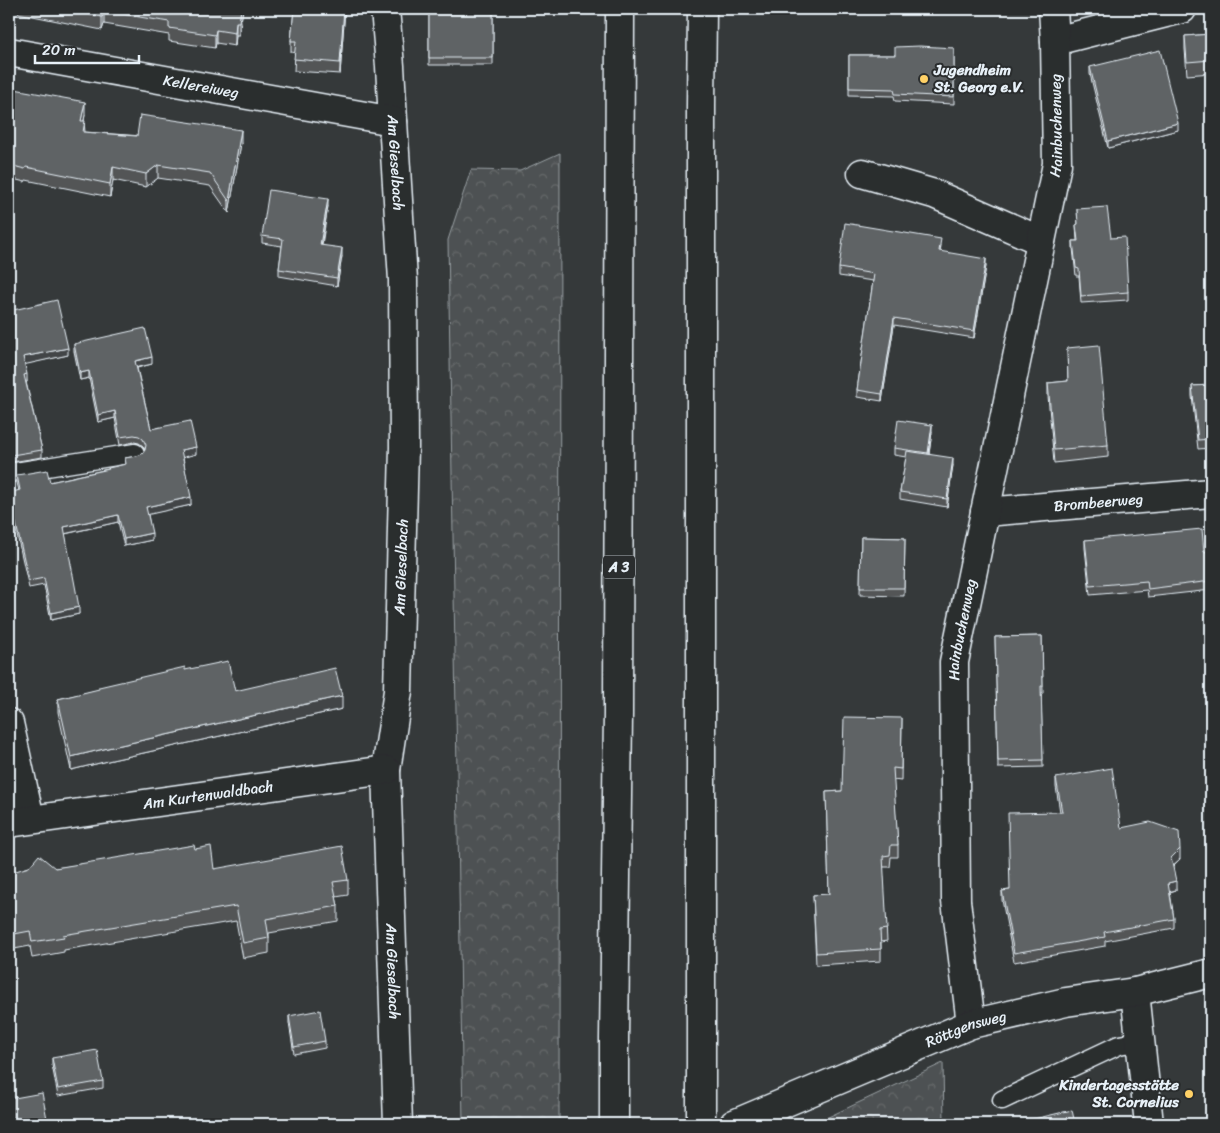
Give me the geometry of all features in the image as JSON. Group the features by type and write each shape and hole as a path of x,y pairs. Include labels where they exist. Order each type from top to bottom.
{"main road":[{"name":"Am Gieselbach","path":"385,9 403,280 404,447 398,690 386,770 398,1124"},
{"name":"A 3","path":"614,1124 618,714 620,9"},
{"path":"701,1124 702,9"},
{"name":"Hainbuchenweg","path":"971,1024 956,901 954,662 1058,164 1053,9"},
{"path":"1055,41 1182,9"},
{"name":"Kellereiweg","path":"9,52 393,121"},
{"path":"862,173 934,194 1041,241"},
{"name":"Brombeerweg","path":"985,512 1211,493"},
{"name":"Am Kurtenwaldbach","path":"9,723 19,821 386,770"},
{"name":"Röttgensweg","path":"734,1124 971,1024 1066,1002 1135,992 1211,973"},
{"path":"1135,992 1149,1124"}],"lane":[{"path":"9,473 135,453"},
{"path":"1002,1100 1120,1045 1141,1041"}],"green space":[{"path":"560,153 559,1124 463,1124 448,240 471,170 520,171"},
{"path":"943,1063 944,1124 812,1124 824,1119"}],"building":[{"path":"60,9 241,9 239,22 236,22 235,33 216,30 215,35 169,28 169,22 104,11 102,17"},
{"path":"294,9 344,9 340,63 294,59 296,41 291,41"},
{"path":"429,9 462,9 493,13 493,58 429,58"},
{"path":"1211,34 1211,60 1187,62 1185,36"},
{"path":"895,47 954,48 954,97 895,94 894,89 849,88 849,55 895,55"},
{"path":"1160,50 1178,123 1108,141 1090,67"},
{"path":"9,88 85,102 81,121 85,121 83,132 137,136 140,115 241,130 229,201 210,173 158,165 146,174 113,167 110,184 9,165"},
{"path":"269,190 328,199 320,245 342,248 337,278 279,269 283,239 262,236"},
{"path":"1107,207 1111,238 1125,237 1128,292 1081,296 1079,269 1076,268 1073,241 1078,241 1077,209"},
{"path":"845,223 941,239 939,251 986,259 974,331 894,318 882,394 857,390 874,274 839,268"},
{"path":"57,300 68,348 23,357 27,374 24,375 42,450 12,455 9,442 9,311"},
{"path":"145,328 152,357 135,361 151,429 190,421 196,447 181,450 191,497 146,507 152,533 124,539 118,515 64,527 79,607 51,613 44,578 29,581 9,493 20,490 17,475 47,470 50,482 126,464 125,458 142,454 146,445 143,439 134,435 120,437 115,411 98,415 89,371 80,373 74,344"},
{"path":"1099,345 1108,445 1054,450 1048,383 1068,381 1067,348"},
{"path":"1211,385 1211,439 1198,440 1192,386"},
{"path":"898,420 932,425 928,453 894,448"},
{"path":"907,451 953,458 947,499 900,492"},
{"path":"1202,529 1204,552 1211,551 1211,581 1148,589 1147,581 1090,586 1085,540"},
{"path":"861,537 905,538 904,588 860,588"},
{"path":"1042,636 1043,760 998,761 995,637"},
{"path":"228,661 235,691 335,668 342,696 71,757 58,699 99,689 99,687 185,667 185,670"},
{"path":"844,717 902,718 901,769 893,768 898,845 891,845 890,855 883,856 887,929 880,930 881,949 816,953 813,895 829,894 826,792 842,791"},
{"path":"1112,768 1121,828 1150,822 1179,832 1180,849 1171,858 1176,881 1168,883 1174,919 1104,932 1105,937 1014,953 1002,891 1010,890 1008,813 1062,812 1056,778"},
{"path":"194,845 195,849 211,846 214,869 342,846 348,880 333,882 338,906 266,919 269,938 243,943 236,906 63,935 64,937 32,942 30,931 9,935 9,873 29,867 39,855 55,868"},
{"path":"320,1010 325,1041 294,1047 289,1016"},
{"path":"97,1050 103,1081 58,1089 52,1058"},
{"path":"42,1093 48,1124 9,1124 9,1099"},
{"path":"1072,1110 1075,1124 1013,1124"},
{"path":"1211,1118 1211,1124 1204,1124 1203,1120"}],"place":[{"name":"Jugendheim St. Georg e.V.","path":"924,79"},
{"name":"Kindertagesstätte St. Cornelius","path":"1189,1094"}]}
